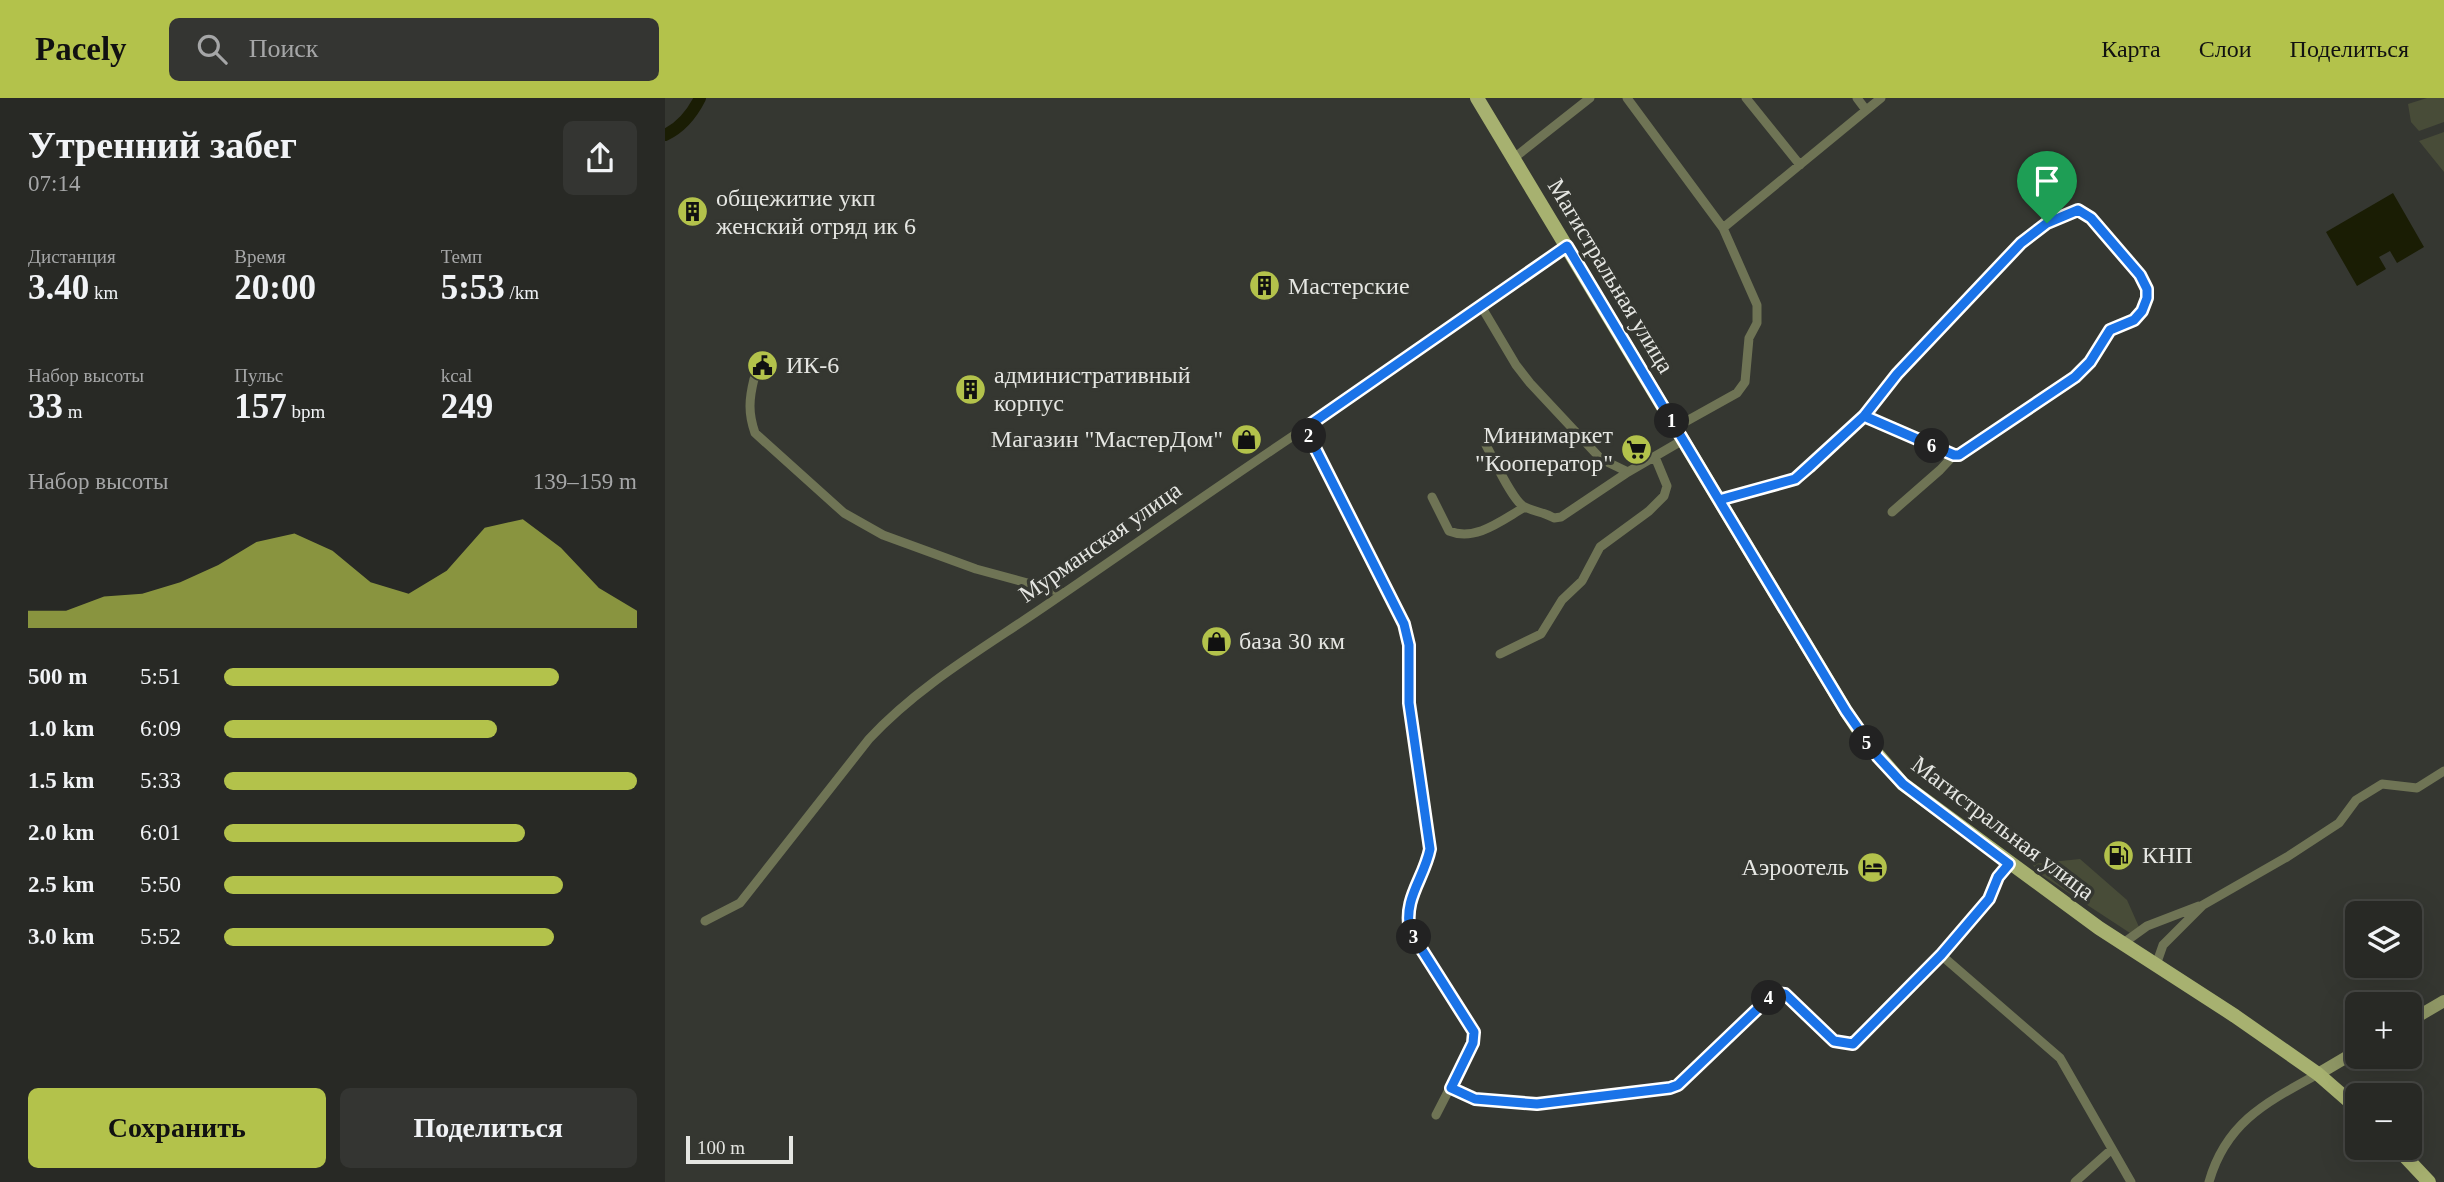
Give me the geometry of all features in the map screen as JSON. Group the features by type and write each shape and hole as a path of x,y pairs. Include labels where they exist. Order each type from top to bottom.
{"main road":[{"name":"Магистральная улица","path":"1477,98 1846,711 1878,757 1903,784 2009,864 2122,944 2235,1016 2318,1074 2345,1098"},
{"path":"2408,1160 2429,1182"}],"street":[{"path":"1514,158 1590,98"},
{"path":"1627,98 1723,228 1757,305 1757,323 1749,338 1745,382 1737,393 1676,427"},
{"path":"1746,98 1800,165"},
{"path":"1857,98 1866,110"},
{"path":"1723,228 1881,98"},
{"path":"1719,500 1795,479 1864,416 1897,374 2021,243 2047,223 2078,210 2091,218 2140,275 2147,289 2142,311 2134,320 2110,330 2090,362 2075,377 1965,452 1954,455 1892,512"},
{"name":"Мурманская улица","path":"705,921 740,904 869,739 891,715 953,668 1567,246"},
{"path":"1481,306 1516,365 1530,383 1601,459 1628,472"},
{"path":"754,379 749,415 755,433 844,513 883,535 976,569 1064,593"},
{"path":"1864,416 1954,455"},
{"path":"1305,428 1397,607 1409,645 1409,703 1430,849 1409,903 1410,931 1474,1032 1473,1043 1436,1115"},
{"path":"1486,445 1510,488 1525,507 1554,518 1560,517 1683,440"},
{"path":"1500,654 1541,634 1562,600 1582,581 1600,547 1649,511 1664,496 1667,486 1655,457"},
{"path":"1433,497 1449,531 1462,536 1480,532 1525,507"},
{"path":"2122,944 2147,926 2203,905 2287,857 2339,822 2356,800 2382,784 2417,788 2444,771"},
{"path":"1451,1088 1475,1099 1537,1104 1670,1088 1678,1085 1771,996 1780,993 1785,994 1834,1041 1853,1044 1941,955 1989,899 1998,877 2009,864"},
{"path":"2156,965 2163,945 2203,905"},
{"path":"1941,955 2060,1058 2131,1182"},
{"path":"2422,1014 2444,1001"},
{"path":"2209,1182 2221,1150 2237,1128 2255,1111 2345,1058"},
{"path":"2075,1182 2112,1149"}],"shaded area":[{"path":"2427,98 2444,98 2444,122 2419,131 2411,122 2408,104"},
{"path":"2444,132 2444,172 2419,141"},
{"path":"2393,193 2424,247 2397,263 2390,251 2379,257 2386,269 2357,286 2326,232"},
{"path":"2080,859 2127,900 2139,927 2130,933 2040,874 2032,864"}],"waterway":[{"path":"665,135 686,120 700,98"}],"place":[{"name":"общежитие укп женский отряд ик 6","path":"693,212"},
{"name":"Мастерские","path":"1265,286"},
{"name":"ИК-6","path":"763,365"},
{"name":"административный корпус","path":"971,389"},
{"name":"Магазин \"МастерДом\"","path":"1246,439"},
{"name":"Минимаркет \"Кооператор\"","path":"1636,449"},
{"name":"база 30 км","path":"1216,641"},
{"name":"КНП","path":"2119,855"},
{"name":"Аэроотель","path":"1872,867"}],"route":[{"path":"2047,223 2021,243 1897,374 1864,416 1795,479 1719,500 1567,246 1305,428 1397,607 1409,645 1409,703 1430,849 1409,903 1410,931 1474,1032 1473,1043 1451,1088 1475,1099 1537,1104 1670,1088 1678,1085 1775,993 1785,994 1834,1041 1853,1044 1941,955 1989,899 1998,877 2009,864 1903,784 1878,757 1846,711 1719,500 1795,479 1809,467 1864,416 1959,455 2075,377 2090,362 2110,330 2134,320 2142,311 2147,289 2140,275 2091,218 2078,210 2047,223"}]}
